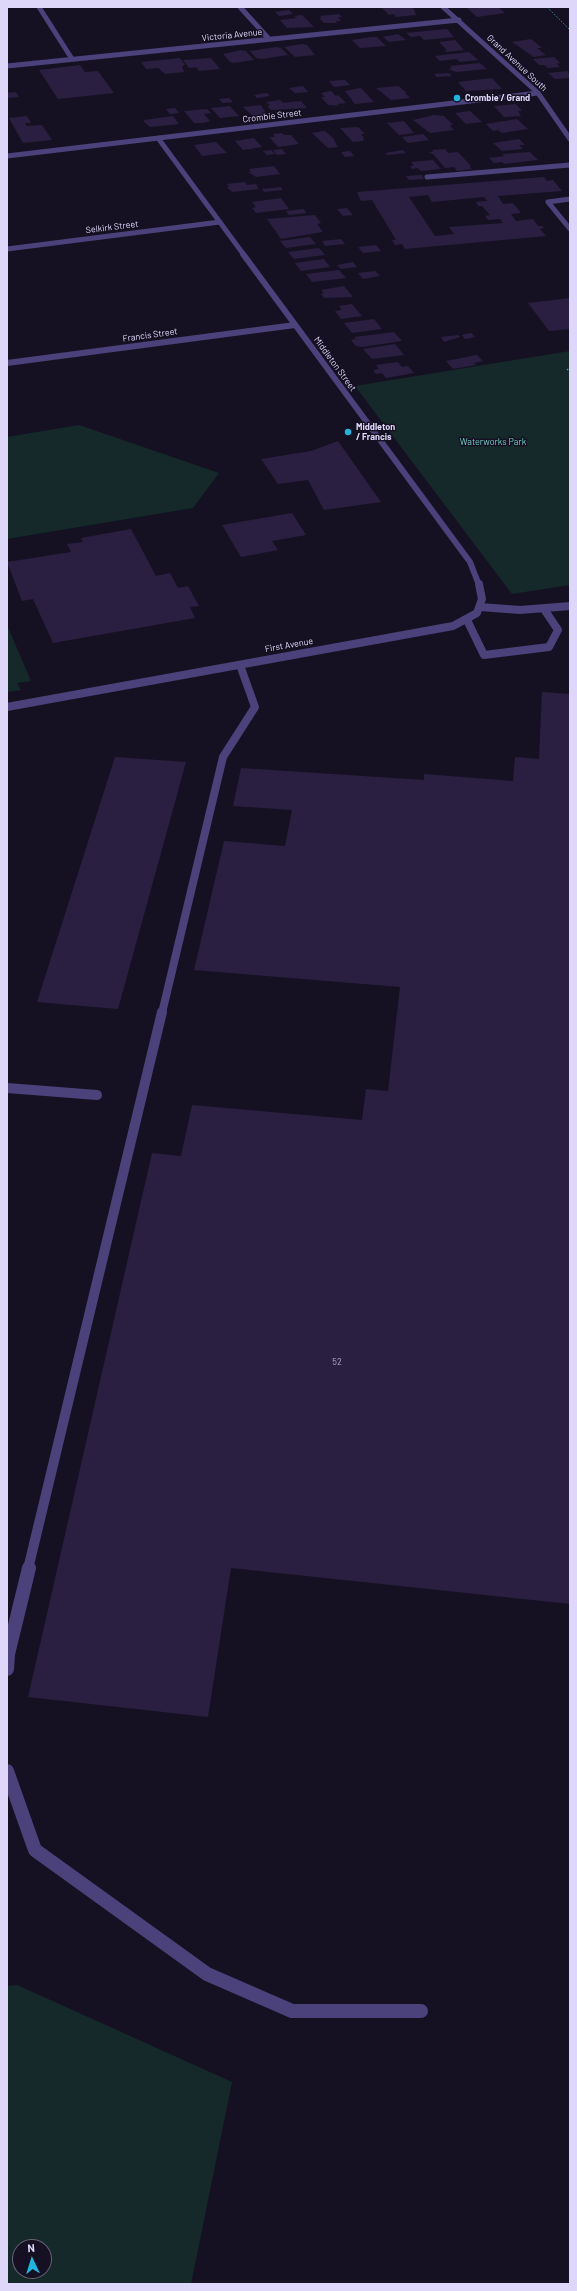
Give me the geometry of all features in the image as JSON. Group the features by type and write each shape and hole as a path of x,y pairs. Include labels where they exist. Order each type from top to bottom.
{"street":[{"path":"39,7 72,59"},
{"path":"240,7 269,39"},
{"name":"Grand Avenue South","path":"443,7 538,93 570,139"},
{"name":"Victoria Avenue","path":"7,66 458,20"},
{"name":"Crombie Street","path":"7,156 538,93"},
{"name":"Middleton Street","path":"158,138 470,562 482,590 480,607"},
{"path":"427,177 570,165"},
{"path":"570,199 548,202 570,229"},
{"name":"Selkirk Street","path":"7,249 220,222"},
{"name":"Francis Street","path":"7,363 295,324"},
{"path":"480,607 520,610 570,606"},
{"name":"First Avenue","path":"7,708 453,626 467,620 477,613 480,607"},
{"path":"467,620 484,655 550,647 558,630 544,609"},
{"path":"7,1669 8,1654 223,757 255,706 240,665"},
{"path":"7,1088 97,1095"},
{"path":"7,1771 35,1850 207,1974 292,2011 421,2011"}],"path":[{"path":"547,7 570,30"}],"green space":[{"name":"Waterworks Park","path":"570,351 570,585 512,594 355,386"},
{"path":"79,425 219,473 193,508 7,539 7,437"},
{"path":"7,625 31,681 17,683 21,690 7,692"},
{"path":"17,1985 232,2082 191,2284 7,2284 7,1986"}],"building":[{"path":"381,7 413,7 416,15 396,17 394,14 389,15"},
{"path":"466,7 498,7 505,13 477,17"},
{"path":"289,10 293,14 279,16 275,12"},
{"path":"339,14 342,17 338,17 341,21 336,21 337,23 324,23 319,18 322,18 320,16"},
{"path":"302,15 314,27 287,28 280,20 297,18 294,16"},
{"path":"447,29 454,37 424,40 420,36 411,37 406,33"},
{"path":"398,34 406,40 389,42 383,37"},
{"path":"377,37 386,46 360,48 352,40"},
{"path":"531,39 542,48 537,48 546,55 534,57 512,42"},
{"path":"455,40 464,50 447,52 445,50 447,50 439,42"},
{"path":"302,44 307,45 315,55 295,57 284,47"},
{"path":"276,47 281,48 288,55 261,59 256,58 250,51"},
{"path":"241,50 246,51 254,60 234,63 230,62 223,54"},
{"path":"469,52 478,60 460,62 456,59 440,61 435,56"},
{"path":"554,57 560,63 557,64 560,67 548,68 544,65 539,65 533,59"},
{"path":"180,58 185,65 182,66 184,72 165,74 158,68 146,69 141,62"},
{"path":"211,58 220,69 199,71 196,67 189,68 183,60"},
{"path":"480,63 487,69 456,72 448,69 452,68 450,66"},
{"path":"80,65 85,72 98,71 114,93 58,99 39,70"},
{"path":"568,71 570,78 555,79 548,73"},
{"path":"449,73 452,76 437,77 434,74"},
{"path":"492,78 502,89 466,91 458,82"},
{"path":"345,80 350,85 334,87 329,81"},
{"path":"303,86 308,92 295,93 289,88"},
{"path":"398,86 407,93 405,93 410,98 391,100 376,88"},
{"path":"360,88 374,102 355,104 345,91"},
{"path":"331,91 336,96 338,95 346,103 337,104 339,106 328,105 321,97 325,97 321,93"},
{"path":"16,92 19,97 7,98 7,93"},
{"path":"267,93 270,96 257,98 254,95"},
{"path":"229,98 233,102 223,103 219,99"},
{"path":"280,100 283,103 301,101 307,108 271,110 267,106 270,105 266,102"},
{"path":"516,104 522,111 518,111 521,116 504,117 494,106"},
{"path":"261,105 267,115 254,117 243,107"},
{"path":"230,106 239,116 220,118 211,108"},
{"path":"175,108 179,113 170,114 166,109"},
{"path":"207,109 211,113 204,114 210,121 203,123 194,123 184,111"},
{"path":"470,111 482,122 466,124 455,113"},
{"path":"434,115 444,116 453,125 449,125 454,130 430,133 413,120"},
{"path":"27,116 31,123 25,123 27,126 42,125 52,140 23,143 9,118"},
{"path":"173,116 179,124 150,127 144,122 144,120"},
{"path":"517,119 528,129 502,133 498,130 493,131 486,124"},
{"path":"404,121 414,133 399,135 387,123"},
{"path":"358,127 365,134 361,134 364,138 363,141 353,142 340,128"},
{"path":"325,131 333,138 338,147 328,148 312,133"},
{"path":"282,133 284,135 291,135 299,144 278,147 269,137 275,137 273,134"},
{"path":"423,134 429,140 408,143 402,137"},
{"path":"254,138 262,147 243,150 235,141"},
{"path":"519,139 525,145 519,145 523,149 502,151 493,143"},
{"path":"216,142 227,153 202,156 194,145"},
{"path":"282,149 286,154 277,155 273,150"},
{"path":"445,149 448,153 458,152 472,169 457,171 454,167 445,168 434,155 429,152 433,152 432,150"},
{"path":"271,150 275,154 267,155 263,151"},
{"path":"403,150 406,153 388,155 385,153"},
{"path":"350,151 354,156 345,157 341,152"},
{"path":"530,152 538,160 504,164 502,162 494,163 489,158 504,156 502,154"},
{"path":"433,160 441,169 421,171 418,168 412,169 410,166 414,166 411,162"},
{"path":"274,166 280,174 256,177 248,172 251,172 249,169"},
{"path":"422,175 424,179 409,180 406,176"},
{"path":"544,177 547,181 553,180 562,191 498,196 503,204 513,203 521,213 511,214 516,221 533,219 538,226 542,226 544,228 540,229 546,236 405,249 402,244 395,245 392,240 396,240 372,200 361,201 357,192","holes":["428,195 432,202 484,197 487,201 476,202 478,206 482,206 490,215 485,216 488,220 500,219 503,223 449,227 454,234 435,236 409,197"]},
{"path":"245,182 247,185 256,184 259,189 232,192 227,187 229,187 227,184"},
{"path":"281,187 283,190 264,192 262,189"},
{"path":"281,198 289,209 256,213 252,208 256,207 252,202"},
{"path":"347,208 353,215 343,216 337,209"},
{"path":"304,209 306,213 289,215 286,211"},
{"path":"315,215 321,223 317,224 323,232 281,239 267,219"},
{"path":"310,237 316,244 286,248 280,241"},
{"path":"341,239 345,244 325,246 322,241"},
{"path":"376,245 381,251 363,253 358,247"},
{"path":"319,248 325,255 294,259 288,252"},
{"path":"324,259 330,267 301,271 295,263"},
{"path":"353,262 357,267 341,269 337,265"},
{"path":"339,270 346,278 312,282 306,274"},
{"path":"375,271 380,276 363,279 358,273"},
{"path":"344,286 353,297 324,298 321,294 324,293 321,290"},
{"path":"570,298 570,329 549,331 528,303"},
{"path":"352,304 362,316 341,319 335,311 342,310 339,306"},
{"path":"374,319 382,329 352,333 344,323"},
{"path":"394,332 402,341 362,347 356,346 351,340 356,339 354,337"},
{"path":"471,333 475,337 465,339 462,335"},
{"path":"458,335 460,337 444,342 441,337"},
{"path":"395,344 404,355 372,359 363,349"},
{"path":"477,355 483,361 474,363 476,365 453,369 446,361"},
{"path":"398,362 402,367 408,366 414,373 386,378 382,373 376,374 373,370 379,369 376,365"},
{"path":"338,441 381,502 324,510 308,480 278,484 261,459 311,451"},
{"path":"292,513 306,535 272,541 278,550 241,557 222,525"},
{"path":"131,529 156,576 170,573 178,588 188,586 199,606 190,607 195,618 53,643 33,599 22,601 7,562 71,552 67,544 83,542 81,538"},
{"path":"542,692 570,694 570,1604 231,1568 208,1717 28,1697 152,1153 181,1156 192,1105 362,1120 366,1089 388,1091 400,987 194,970 224,841 285,846 292,810 233,806 241,768 424,780 424,774 513,781 515,757 539,759"},
{"path":"115,757 186,762 118,1009 37,1002"}],"place":[{"name":"Crombie / Grand","path":"457,98"},
{"name":"Middleton / Francis","path":"348,432"}]}
